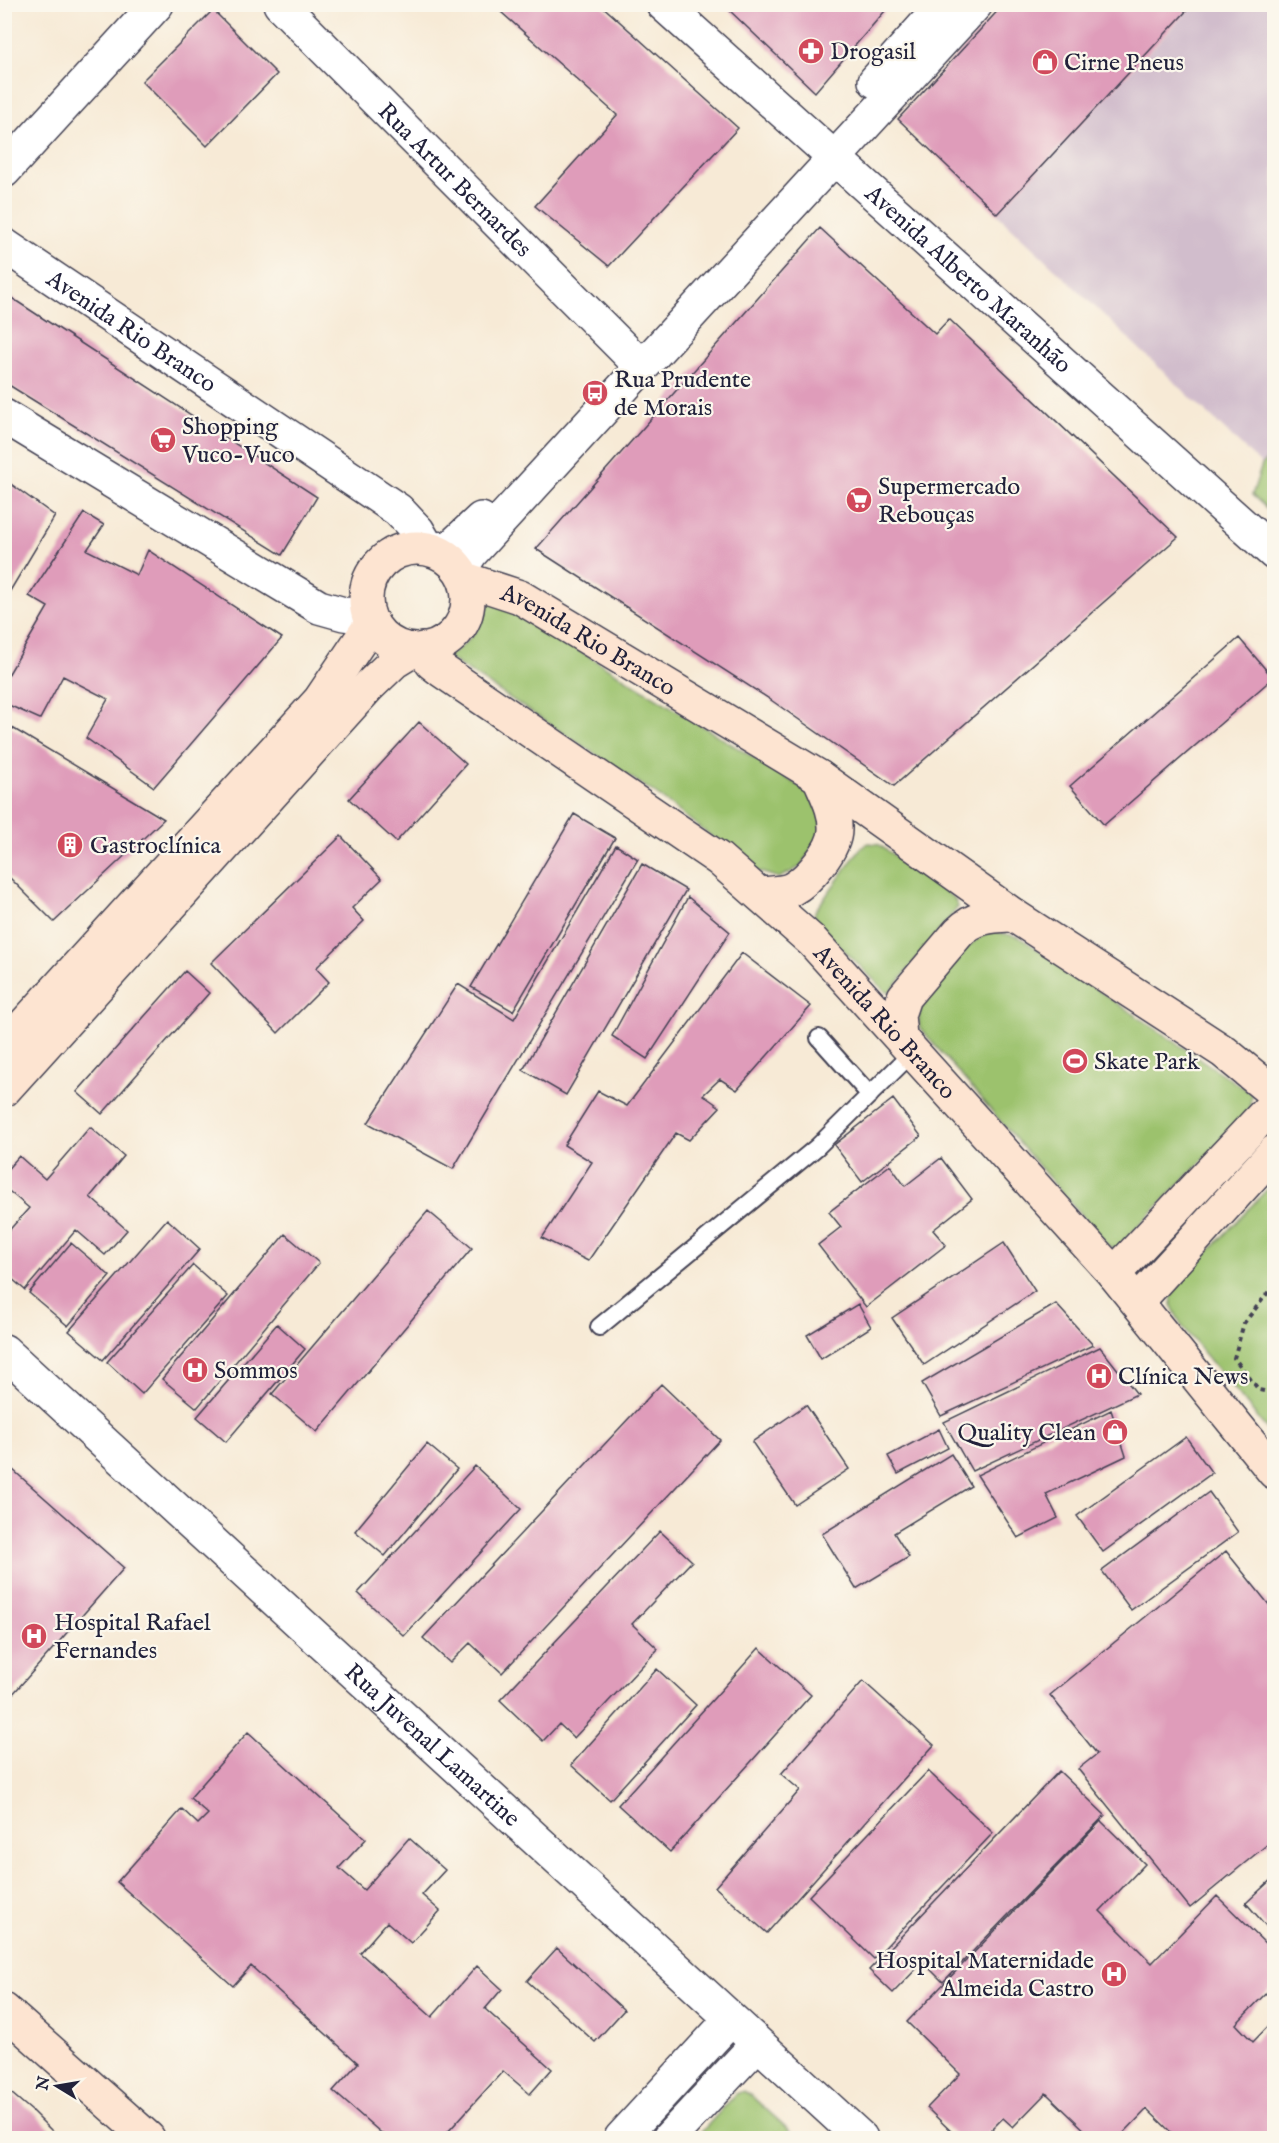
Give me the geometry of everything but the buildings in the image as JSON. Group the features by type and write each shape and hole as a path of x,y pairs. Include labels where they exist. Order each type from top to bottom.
{"main road":[{"path":"4,1090 369,686 394,662 418,650 444,643 457,632 465,618 469,601 463,575 448,557 430,549 416,547 399,551 384,560 373,573 367,590 366,607 370,620 381,637 396,646 418,650"},
{"name":"Avenida Rio Branco","path":"463,575 520,597 819,777 1013,915 1224,1052 1275,1093"},
{"path":"4,1047 320,700 370,620"},
{"name":"Avenida Rio Branco","path":"418,650 441,670 719,859 813,941 1138,1301 1275,1472"},
{"path":"760,894 792,889 821,863 833,842 834,812 819,777"},
{"path":"906,1044 898,1015 904,997 968,923 987,916 1013,915"},
{"path":"1114,1274 1275,1104"},
{"path":"1138,1301 1275,1152"},
{"path":"4,2010 148,2139"}],"street":[{"path":"4,171 157,4"},
{"name":"Rua Artur Bernardes","path":"280,4 630,355"},
{"name":"Avenida Alberto Maranhão","path":"663,4 1275,553"},
{"path":"463,575 471,554 826,151 944,4"},
{"path":"430,549 450,548 460,541 630,355 826,151 976,4"},
{"name":"Avenida Rio Branco","path":"4,245 398,510 418,531 430,549"},
{"path":"4,416 319,607 370,620"},
{"name":"Rua Juvenal Lamartine","path":"4,1351 861,2139"},
{"path":"621,2139 730,2020"},
{"path":"669,2139 757,2044"}],"lane":[{"path":"819,1038 870,1095"},
{"path":"599,1327 817,1147 870,1095 906,1044"}],"path":[{"path":"1275,1285 1244,1323 1234,1358 1259,1390 1275,1393"}],"shaded area":[{"path":"1193,5 1274,5 1274,452 1262,465 997,214"}],"green space":[{"path":"1274,452 1274,515 1252,495 1262,465"},
{"path":"491,596 801,787 819,803 827,825 800,867 779,878 757,871 652,791 447,657 463,645 481,623"},
{"path":"868,843 878,844 954,898 958,907 891,991 886,992 814,920 815,911 860,849"},
{"name":"Skate Park","path":"992,931 1019,937 1252,1094 1248,1114 1116,1249 1108,1246 920,1028 919,1015 924,1001 942,972 968,946"},
{"path":"1274,1182 1274,1438 1181,1325 1172,1306 1171,1291"},
{"path":"743,2091 798,2138 696,2138 736,2094"}],"place":[{"name":"Drogasil","path":"811,51"},
{"name":"Cirne Pneus","path":"1045,62"},
{"name":"Rua Prudente de Morais","path":"595,393"},
{"name":"Shopping Vuco-Vuco","path":"163,440"},
{"name":"Supermercado Rebouças","path":"859,500"},
{"name":"Gastroclínica","path":"70,845"},
{"name":"Skate Park","path":"1075,1061"},
{"name":"Sommos","path":"195,1370"},
{"name":"Clínica News","path":"1099,1376"},
{"name":"Quality Clean","path":"1115,1432"},
{"name":"Hospital Rafael Fernandes","path":"34,1636"},
{"name":"Hospital Maternidade Almeida Castro","path":"1114,1974"}]}
